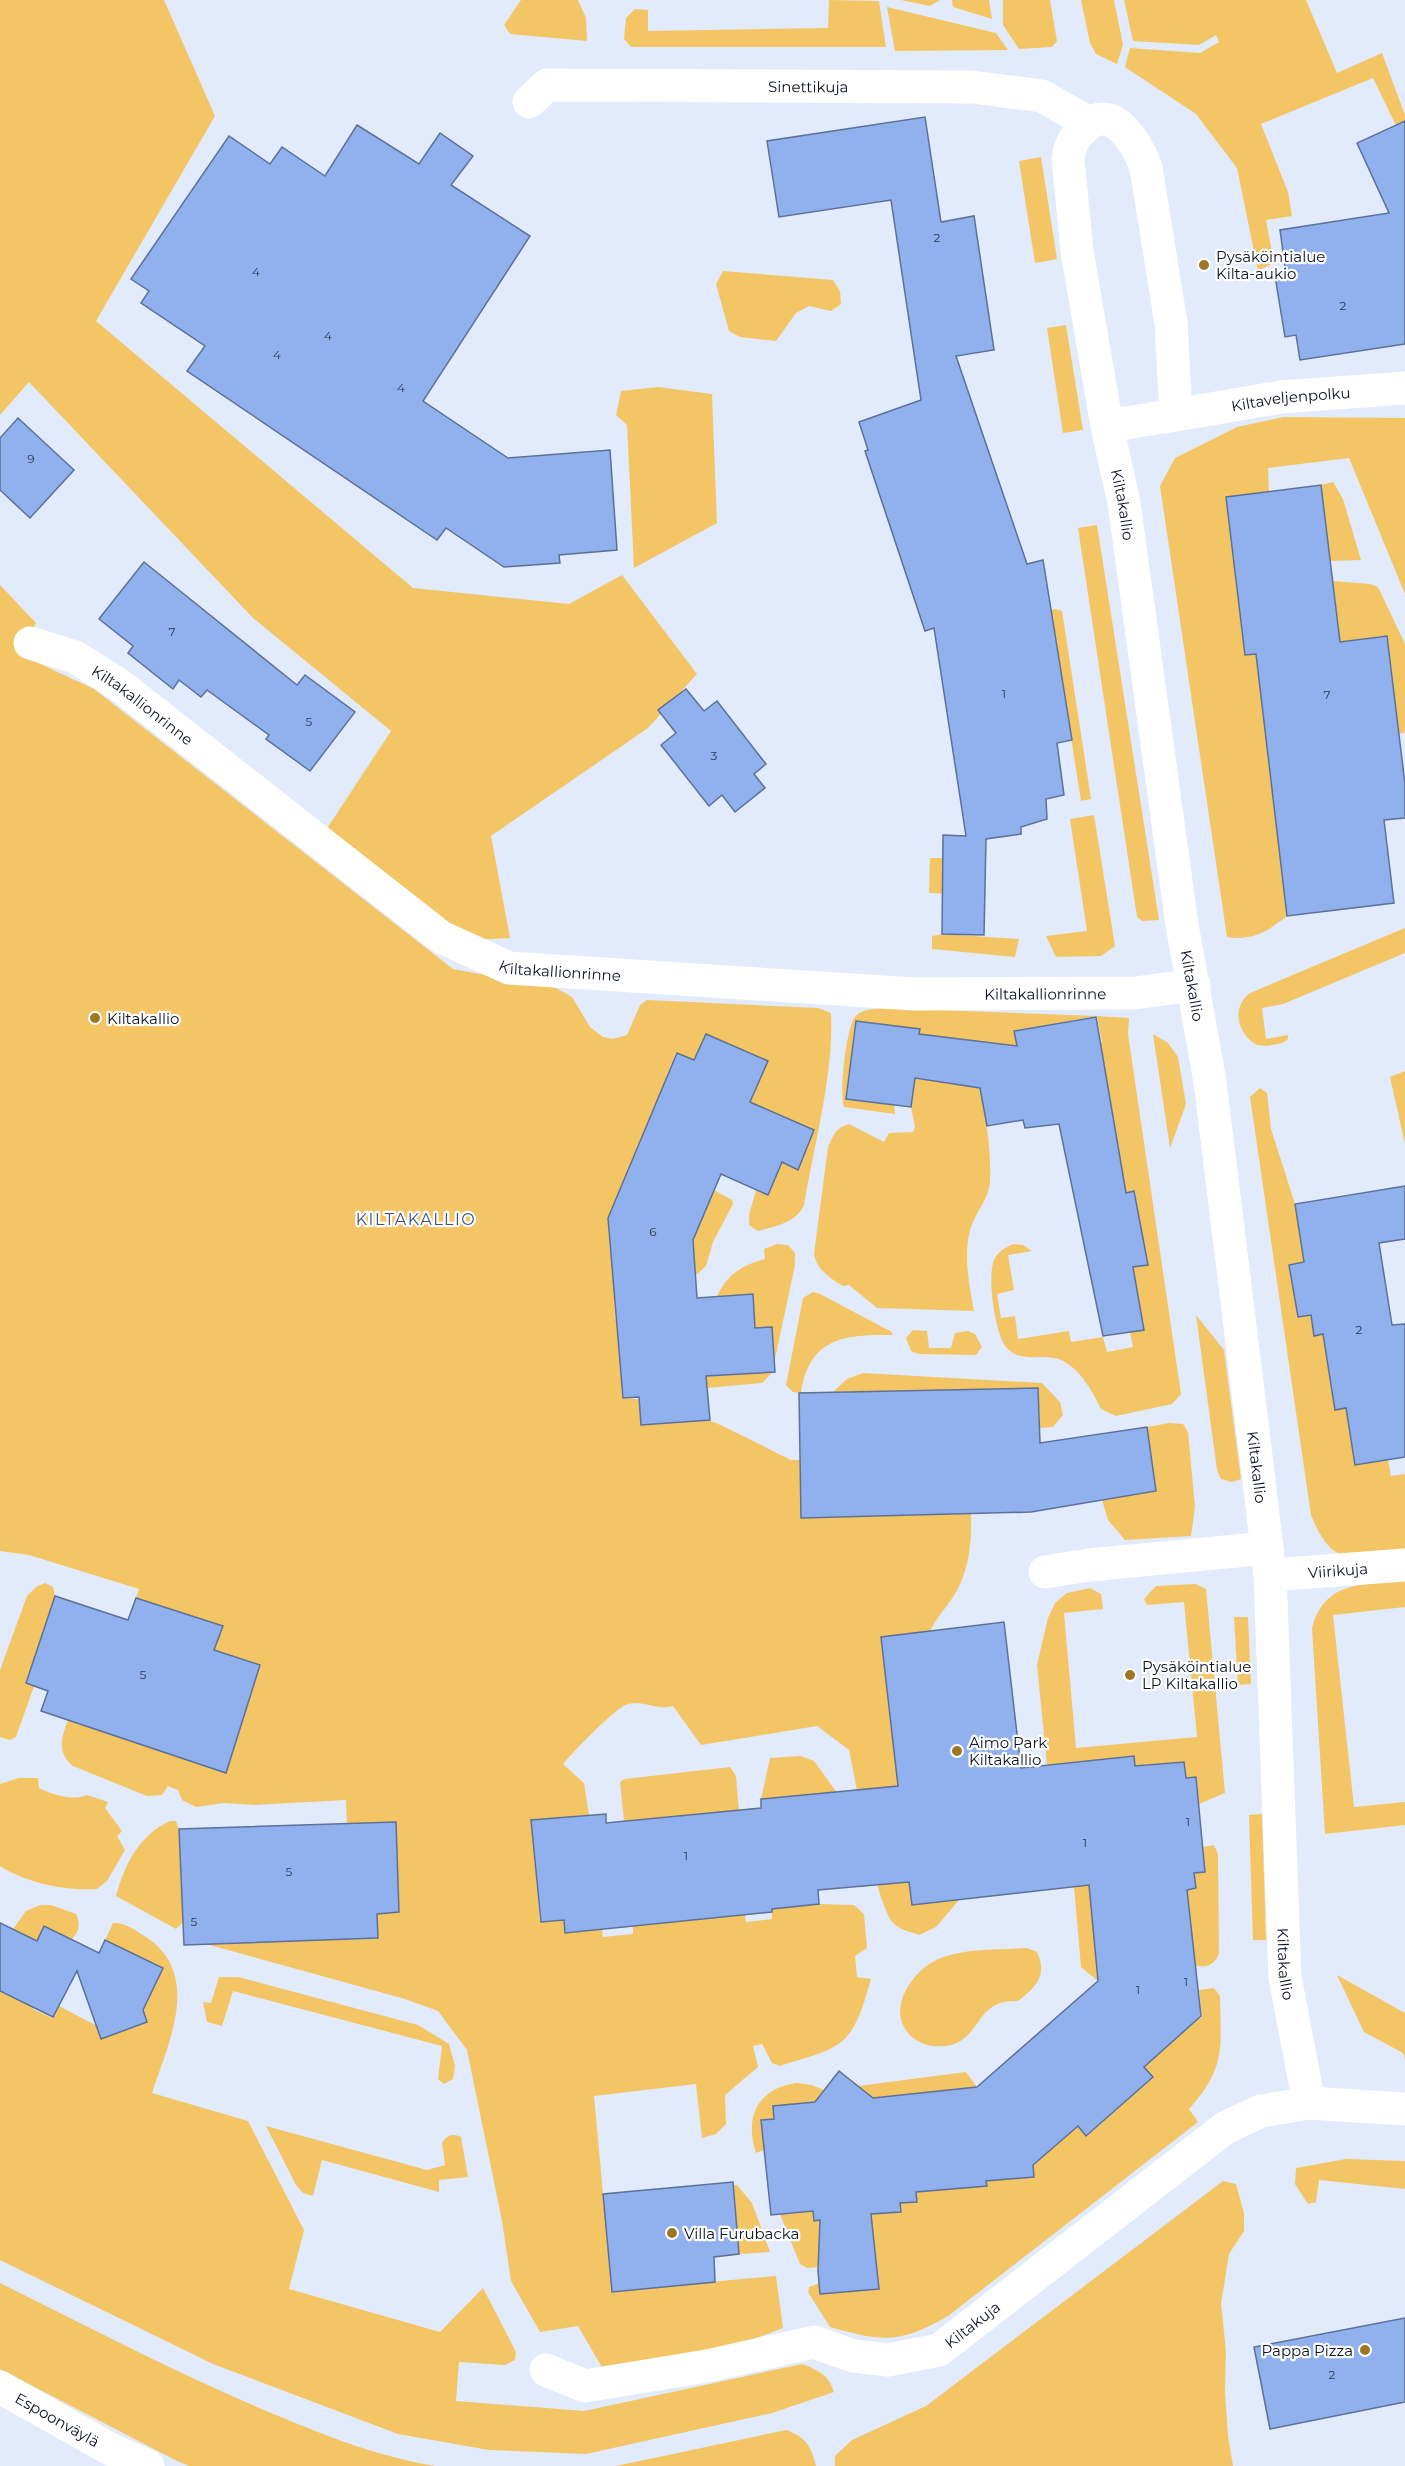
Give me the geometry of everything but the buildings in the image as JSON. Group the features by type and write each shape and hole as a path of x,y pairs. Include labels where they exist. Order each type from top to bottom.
{"street":[{"name":"Sinettikuja","path":"529,102 547,85 972,87 1042,96 1089,123"},
{"path":"1089,123 1112,121 1123,129 1141,153 1146,168 1171,323 1176,415 1107,426"},
{"name":"Kiltakallio","path":"1089,123 1076,135 1070,146 1068,159 1077,251 1107,426 1124,503 1182,925 1210,1082 1268,1562 1285,1977 1309,2103"},
{"name":"Kiltaveljenpolku","path":"1176,415 1281,397 1405,388"},
{"name":"Kiltakallionrinne","path":"30,643 75,657 118,684 441,937 509,968 914,994 1135,993 1194,985"},
{"path":"1045,1572 1089,1565 1268,1562"},
{"name":"Viirikuja","path":"1268,1562 1405,1564"},
{"path":"1309,2103 1405,2109"},
{"name":"Kiltakuja","path":"546,2370 585,2386 707,2366 814,2342 853,2356 888,2360 939,2350 1225,2128 1261,2111 1309,2103"},
{"name":"Espoonväylä","path":"0,2387 110,2449 148,2466"}],"shaded area":[{"path":"0,0 164,0 215,116 96,321 413,588 569,604 622,575 697,674 648,728 491,836 510,938 471,940 326,830 391,731 253,618 29,382 0,415"},
{"path":"521,0 578,0 586,18 587,41 510,34 504,25"},
{"path":"829,0 879,1 886,47 631,47 624,39 626,18 635,9 648,10 648,31 828,28"},
{"path":"901,0 940,0 930,6"},
{"path":"952,0 989,0 992,19 953,7"},
{"path":"1003,0 1050,0 1057,41 1052,47 1019,49 1003,25"},
{"path":"1081,0 1114,0 1123,45 1117,64 1096,54 1090,43"},
{"path":"1124,0 1306,0 1337,73 1382,53 1405,115 1405,144 1373,78 1261,124 1288,192 1292,216 1266,220 1274,263 1258,271 1237,168 1196,114 1125,67 1130,48 1200,53 1219,42 1216,35 1199,45 1133,41"},
{"path":"887,7 996,33 1008,50 895,51"},
{"path":"1041,157 1057,259 1035,263 1019,161"},
{"path":"723,271 833,280 840,291 841,304 831,311 809,306 796,313 776,341 740,337 729,331 716,284"},
{"path":"1066,325 1083,430 1063,433 1047,328"},
{"path":"658,387 712,394 717,523 634,568 627,425 616,415 621,391"},
{"path":"1284,417 1405,418 1405,594 1349,458 1268,468 1269,492 1256,654 1287,916 1260,934 1236,938 1227,937 1160,486 1175,458 1237,427"},
{"path":"1333,482 1343,499 1361,560 1330,561 1321,485"},
{"path":"1097,525 1159,920 1142,921 1137,917 1078,528"},
{"path":"1333,581 1370,584 1378,587 1405,644 1405,732 1399,734 1340,642"},
{"path":"0,585 36,623 19,654 94,689 453,969 556,988 572,997 590,1027 603,1037 613,1039 627,1035 640,1005 647,1000 818,1008 831,1013 826,1085 804,1205 791,1220 758,1231 749,1225 749,1215 756,1190 767,1195 782,1162 798,1170 808,1146 792,1139 798,1123 750,1102 768,1062 706,1034 694,1060 676,1053 666,1077 684,1086 608,1223 610,1252 628,1251 631,1294 614,1295 615,1319 634,1318 637,1371 621,1372 622,1398 644,1400 688,1411 791,1460 800,1460 802,1517 971,1514 970,1547 966,1569 957,1590 930,1631 881,1637 912,1905 959,1900 936,1927 919,1935 901,1929 893,1923 879,1891 849,1750 817,1726 701,1745 673,1706 628,1704 605,1721 563,1764 584,1783 589,1815 531,1821 540,1922 564,1920 566,1933 602,1929 603,1937 633,1934 633,1925 745,1914 746,1922 772,1919 772,1909 819,1904 854,1905 864,1914 867,1948 855,1956 857,1977 871,1979 859,2015 850,2032 831,2049 780,2066 772,2063 762,2044 753,2046 758,2067 725,2095 726,2124 716,2134 702,2138 696,2084 594,2096 612,2291 776,2276 783,2328 723,2351 604,2371 578,2326 540,2332 511,2281 502,2221 467,2050 438,2011 405,1999 206,1944 238,1943 282,1927 283,1941 313,1940 348,1924 349,1940 377,1939 377,1914 399,1912 396,1822 347,1824 346,1800 254,1805 224,1803 196,1807 182,1800 178,1790 168,1786 162,1795 147,1796 73,1766 63,1753 62,1738 73,1707 117,1722 112,1735 140,1744 179,1741 174,1756 199,1764 214,1650 222,1627 136,1598 139,1589 29,1555 0,1551"},
{"path":"1056,609 1062,611 1091,799 1081,801 1054,629 1044,611"},
{"path":"1094,815 1115,946 1101,956 1056,957 1046,936 1087,931 1070,819"},
{"path":"943,835 986,839 985,895 929,893 930,858 943,858"},
{"path":"1405,928 1405,953 1283,1004 1262,1008 1266,1039 1288,1035 1288,1039 1282,1043 1257,1045 1245,1034 1239,1020 1239,1013 1240,1005 1250,993"},
{"path":"942,934 1019,939 1015,957 932,949 932,936"},
{"path":"887,1008 1097,1016 1014,1031 1018,1051 975,1059 986,1120 990,1182 985,1199 972,1224 967,1245 967,1268 974,1311 877,1308 849,1285 843,1286 829,1277 821,1269 814,1254 828,1147 836,1132 849,1124 884,1142 889,1133 913,1132 915,1127 911,1107 915,1079 938,1081 944,1037 919,1034 919,1029 856,1021 846,1098 894,1105 895,1114 844,1107 843,1076 846,1047 855,1017 862,1012"},
{"path":"1097,1016 1129,1018 1128,1034 1181,1394 1172,1404 1116,1416 1101,1409 1084,1380 1065,1362 1051,1357 1024,1357 1006,1347 995,1317 991,1276 995,1258 1003,1249 1013,1244 1023,1245 1032,1251 1008,1255 1014,1290 997,1294 1001,1318 1015,1316 1018,1339 1069,1331 1071,1342 1103,1337 1107,1352 1133,1347 1130,1332 1144,1330 1133,1267 1147,1265 1125,1220 1139,1217 1135,1192 1120,1194 1115,1167 1121,1166 1117,1142 1103,1144 1085,1045 1102,1042"},
{"path":"1153,1034 1168,1043 1178,1057 1186,1104 1170,1148"},
{"path":"1405,1071 1405,1144 1390,1077"},
{"path":"1260,1088 1267,1093 1271,1129 1295,1204 1304,1262 1289,1265 1298,1317 1311,1315 1314,1336 1337,1332 1327,1358 1335,1409 1346,1408 1388,1460 1391,1476 1405,1474 1405,1554 1359,1558 1337,1553 1319,1533 1311,1515 1250,1097"},
{"path":"714,1190 732,1200 733,1204 713,1242 706,1266 696,1275 693,1240"},
{"path":"777,1244 788,1245 795,1253 795,1265 772,1373 762,1383 707,1388 706,1376 758,1373 757,1352 774,1351 772,1327 755,1328 753,1295 717,1297 730,1277 749,1264 765,1259 764,1249"},
{"path":"813,1292 892,1332 892,1335 859,1336 831,1343 812,1361 805,1375 801,1393 793,1392 786,1385 803,1298"},
{"path":"1196,1315 1224,1350 1241,1479 1232,1482 1221,1479 1217,1470"},
{"path":"913,1330 927,1331 929,1348 951,1348 955,1333 968,1331 975,1334 982,1347 976,1355 918,1354 911,1351 906,1338"},
{"path":"863,1373 1042,1383 1060,1402 1063,1415 1053,1427 1040,1428 1038,1388 833,1392 847,1379"},
{"path":"1169,1423 1183,1424 1188,1432 1195,1507 1191,1536 1125,1540 1108,1520 1102,1500 1156,1491 1147,1427"},
{"path":"1405,1581 1405,1607 1333,1615 1354,1807 1405,1802 1405,1825 1325,1834 1312,1628 1318,1612 1336,1593 1361,1585"},
{"path":"45,1583 53,1587 55,1596 26,1683 34,1686 16,1737 10,1740 0,1737 0,1670 27,1596 36,1587"},
{"path":"1196,1584 1206,1589 1225,1793 1199,1804 1197,1777 1186,1778 1184,1762 1135,1767 1133,1756 1078,1762 1053,1825 1037,1665 1048,1618 1055,1603 1067,1593 1090,1588 1101,1594 1103,1609 1064,1613 1076,1748 1197,1737 1184,1602 1147,1605 1144,1599 1156,1586"},
{"path":"1234,1617 1248,1617 1251,1684 1238,1685"},
{"path":"801,1756 814,1761 838,1794 761,1799 770,1758"},
{"path":"730,1767 736,1776 739,1811 624,1821 620,1782 625,1779"},
{"path":"19,1778 38,1778 39,1788 57,1795 81,1797 87,1795 108,1802 105,1808 122,1831 117,1836 125,1850 107,1881 97,1889 72,1889 47,1885 22,1877 0,1866 0,1784"},
{"path":"1262,1814 1266,1940 1253,1940 1249,1815"},
{"path":"170,1821 176,1821 179,1829 183,1922 176,1929 116,1896 129,1862 142,1842 159,1827"},
{"path":"1214,1845 1218,1854 1219,1954 1210,1965 1195,1966 1181,1915 1190,1914 1187,1890 1195,1888 1194,1873 1205,1872 1203,1847"},
{"path":"1087,1862 1098,1981 1081,1967 1073,1876"},
{"path":"40,1905 51,1905 76,1914 78,1928 71,1940 37,1941 13,1929 26,1911"},
{"path":"113,1923 127,1925 146,1937 163,1953 173,1970 177,1990 176,2010 166,2053 152,2093 248,2121 304,2230 289,2289 440,2332 483,2288 516,2352 515,2360 505,2365 459,2362 456,2401 584,2411 802,2364 822,2374 829,2381 834,2392 772,2413 586,2454 489,2450 398,2434 213,2364 0,2260 0,1991 38,1997 33,2009 52,2018 59,2006 97,2026 143,2010 163,1968 105,1940"},
{"path":"1027,1948 1037,1952 1040,1960 1041,1974 1035,1985 1018,2001 1002,2002 991,2007 961,2041 949,2045 932,2046 912,2037 904,2027 900,2016 905,1992 912,1981 931,1963 962,1952"},
{"path":"1337,1975 1405,2013 1405,2060 1403,2053 1364,2032"},
{"path":"219,1977 238,1977 418,2025 449,2044 455,2066 453,2079 444,2084 438,2079 442,2046 233,1991 222,2026 207,2022 203,2002 211,2003"},
{"path":"1214,1988 1220,1996 1219,2057 1210,2081 1189,2109 1198,2122 948,2316 916,2332 890,2338 864,2336 830,2327 808,2292 809,2287 819,2283 821,2294 878,2289 876,2262 807,2268 800,2264 769,2187 813,2211 814,2221 844,2218 843,2208 874,2214 901,2212 900,2203 916,2191 986,2185 985,2171 1004,2179 1034,2177 1033,2165 1078,2126 1086,2136 1102,2123 1144,2067 1191,2025 1191,2019 1202,2018 1199,1990"},
{"path":"966,2072 977,2087 859,2099 858,2086"},
{"path":"797,2083 812,2085 824,2090 825,2101 773,2106 774,2119 761,2120 764,2150 756,2153 752,2128 757,2106 772,2091"},
{"path":"266,2126 427,2170 445,2165 442,2143 452,2135 458,2136 461,2137 468,2177 439,2180 439,2192 322,2160 313,2196 303,2193 296,2185"},
{"path":"1346,2159 1405,2161 1405,2189 1319,2180 1316,2202 1308,2204 1295,2184 1296,2168"},
{"path":"1223,2181 1236,2184 1244,2213 1244,2231 1229,2254 1221,2304 1226,2351 1225,2391 1228,2436 1233,2466 835,2466 835,2456 852,2440 926,2406"},
{"path":"708,2184 737,2185 752,2203 770,2252 739,2254 735,2210 710,2212"},
{"path":"0,2283 171,2368 276,2415 374,2452 436,2466 189,2466 177,2461 0,2369"},
{"path":"786,2430 807,2443 816,2466 616,2466"}],"place":[{"name":"Pysäköintialue Kilta-aukio","path":"1204,265"},
{"name":"Kiltakallio","path":"95,1018"},
{"name":"Pysäköintialue LP Kiltakallio","path":"1130,1675"},
{"name":"Aimo Park Kiltakallio","path":"957,1751"},
{"name":"Villa Furubacka","path":"672,2233"},
{"name":"Pappa Pizza","path":"1365,2350"}],"district":[{"name":"KILTAKALLIO","path":"416,1219"}]}
